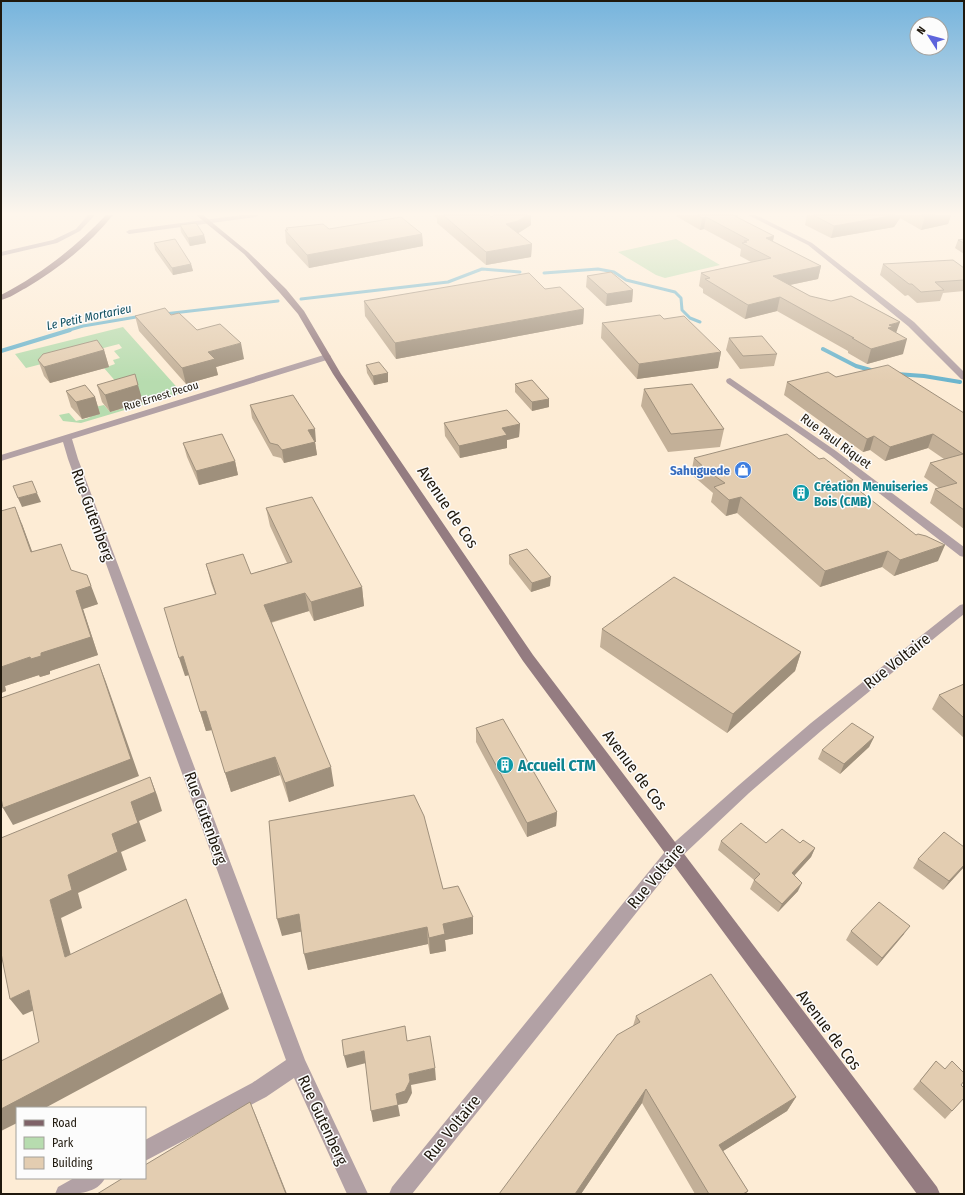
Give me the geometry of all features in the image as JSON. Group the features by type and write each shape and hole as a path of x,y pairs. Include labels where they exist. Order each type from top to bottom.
{"main road":[{"path":"1,298 34,281 50,271"}],"street":[{"name":"Avenue de Cos","path":"263,271 283,291 301,313 337,374 528,658 930,1194"},
{"path":"843,271 910,324 964,377"},
{"name":"Rue Ernest Pecou","path":"1,458 328,357"},
{"name":"Rue Paul Riquet","path":"730,381 833,453 964,553"},
{"name":"Rue Gutenberg","path":"67,438 73,459 297,1064 358,1194"},
{"name":"Rue Voltaire","path":"399,1194 674,853 705,823 846,701 964,608"},
{"path":"146,1150 259,1090 297,1064"},
{"path":"65,1194 93,1179"}],"green space":[{"path":"649,271 696,271 665,278"},
{"path":"123,327 182,393 81,423 63,421 59,415 69,413 76,421 89,418 93,414 95,407 104,405 110,412 144,402 136,392 124,391 104,368 115,364 113,360 120,358 114,351 122,348 119,344 26,368 15,354"}],"building":[{"path":"711,271 798,271 773,276 810,296 831,301 851,296 900,322 889,325 893,327 888,328 907,339 871,349 780,297 748,305 705,279 710,278 701,273"},
{"path":"892,271 964,271 964,280 935,282 944,290 921,292 912,284 909,284"},
{"path":"611,272 633,290 607,294 587,276"},
{"path":"529,273 545,289 560,287 584,309 395,343 364,301"},
{"path":"165,308 171,315 179,313 197,330 220,324 241,343 208,352 215,359 182,368 135,316"},
{"path":"660,315 664,319 684,316 721,352 639,364 602,323"},
{"path":"762,336 777,354 743,356 729,338"},
{"path":"97,340 104,350 44,367 38,360 43,354"},
{"path":"379,362 388,373 373,376 366,365"},
{"path":"888,365 964,413 964,510 935,489 957,483 930,463 963,454 933,434 890,447 874,436 867,439 787,382 828,372 836,377"},
{"path":"135,374 138,385 105,395 97,385"},
{"path":"532,380 549,399 532,402 515,384"},
{"path":"692,384 724,429 671,434 644,389"},
{"path":"85,385 95,397 76,402 66,391"},
{"path":"293,395 315,429 308,430 315,442 282,450 278,445 270,443 250,405"},
{"path":"507,410 520,424 502,428 507,435 459,446 444,423"},
{"path":"222,434 235,461 196,471 183,443"},
{"path":"787,434 819,459 824,458 853,480 847,481 916,535 926,536 945,545 900,560 888,551 825,571 741,497 729,500 714,487 725,483 709,472 694,458"},
{"path":"32,481 37,493 18,498 13,486"},
{"path":"312,497 362,587 311,602 305,593 264,605 331,767 285,783 275,757 225,773 206,711 200,712 183,656 179,658 164,608 216,594 206,564 243,554 251,574 292,562 266,508"},
{"path":"15,507 31,552 61,544 71,570 87,575 91,586 76,591 91,637 41,653 41,656 31,659 30,657 1,667 1,511"},
{"path":"527,549 551,577 532,583 509,555"},
{"path":"674,577 801,652 733,714 602,629"},
{"path":"99,664 131,759 3,808 1,798 1,698"},
{"path":"964,684 964,718 939,695"},
{"name":"Accueil CTM","path":"503,719 557,812 527,823 476,728"},
{"path":"852,723 874,737 844,764 822,750"},
{"path":"150,777 155,792 131,802 138,823 112,834 118,852 68,875 72,890 50,900 65,957 186,899 222,993 1,1109 1,1061 39,1042 29,990 10,999 1,953 1,838"},
{"path":"414,795 424,816 443,889 458,886 473,917 443,924 445,934 429,938 427,927 304,954 299,914 277,919 269,821"},
{"path":"741,823 766,843 782,829 800,843 803,840 815,848 792,873 802,883 782,904 754,880 760,874 721,841"},
{"path":"944,832 964,847 964,865 949,881 918,859"},
{"path":"879,902 910,926 882,958 851,931"},
{"path":"711,974 796,1097 719,1145 748,1191 743,1194 709,1194 646,1089 575,1194 499,1194 617,1035 640,1022 636,1016"},
{"path":"405,1026 407,1041 430,1036 435,1068 409,1074 410,1081 405,1091 396,1094 398,1105 371,1111 364,1051 344,1056 342,1040"},
{"path":"936,1061 945,1069 952,1061 964,1073 964,1081 961,1085 964,1088 964,1098 952,1111 920,1081"},
{"path":"250,1102 286,1194 97,1194 121,1179 146,1179 146,1164"}],"waterway":[{"name":"Le Petit Mortarieu","path":"301,299 448,282 477,271"},
{"name":"Le Petit Mortarieu","path":"504,271 520,272"},
{"name":"Le Petit Mortarieu","path":"544,273 574,271"},
{"name":"Le Petit Mortarieu","path":"607,271 614,272 626,280 675,292 681,298 682,310 690,318 700,322"},
{"name":"Le Petit Mortarieu","path":"164,314 278,301"},
{"name":"Le Petit Mortarieu","path":"66,331 83,326 142,316"},
{"name":"Le Petit Mortarieu","path":"1,351 70,330"},
{"name":"Le Petit Mortarieu","path":"823,349 856,366 874,371"},
{"name":"Le Petit Mortarieu","path":"896,374 924,376 960,382"}],"place":[{"name":"Sahuguede","path":"743,470"},
{"name":"Création Menuiseries Bois (CMB)","path":"801,493"},
{"name":"Accueil CTM","path":"505,765"}]}
